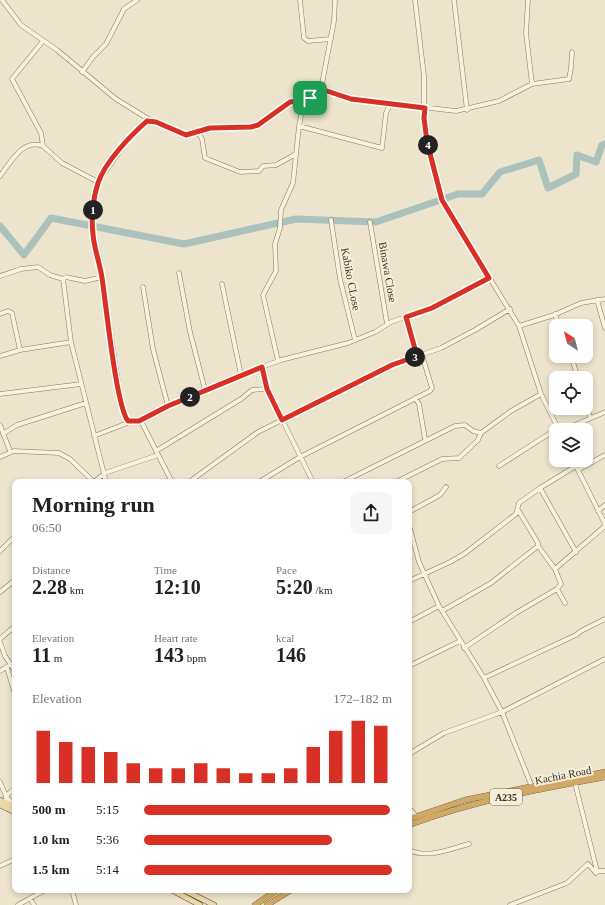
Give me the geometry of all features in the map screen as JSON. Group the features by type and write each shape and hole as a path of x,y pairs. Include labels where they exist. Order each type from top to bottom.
{"highway":[{"name":"Kachia Road","path":"412,818 460,802 532,787 603,775"},
{"name":"Kachia Road","path":"412,824 450,810 575,783 603,775"},
{"path":"255,905 273,893"},
{"path":"267,905 287,893"}],"main road":[{"path":"0,800 12,806"},
{"path":"0,805 12,811"},
{"path":"178,893 200,905"},
{"path":"190,893 214,905"}],"street":[{"path":"2,0 16,20 57,50 116,99 150,120 186,135 210,128 251,127 258,125 290,102 304,101 310,98 316,89 321,89 351,99 402,106"},
{"path":"82,72 93,57 106,44 124,9 137,0"},
{"path":"300,0 304,38 308,41 331,39"},
{"path":"321,89 331,39 335,0"},
{"path":"415,0 424,76 424,118 427,142 442,200 519,326 541,394 555,423"},
{"path":"454,0 467,110"},
{"path":"528,0 526,33 532,84"},
{"path":"43,41 12,79 41,133 43,146"},
{"path":"299,126 382,148 386,113 390,105 456,111 467,110 499,101 532,84 569,79 572,52"},
{"path":"278,361 263,295 276,271 275,244 280,228 281,210 292,186 299,126 304,101"},
{"path":"130,422 125,418 120,395 102,277 93,235 92,216 98,182 124,145 138,129 150,120"},
{"path":"197,131 202,139 205,158 240,172 259,171 263,166 276,165 296,154"},
{"path":"0,176 26,146 36,143 43,146 62,163 98,182"},
{"name":"Kabiko CLose","path":"331,220 340,279 355,340"},
{"name":"Binawa Close","path":"370,222 387,324"},
{"path":"0,276 21,269 38,267 50,275 63,279 66,277 84,281 102,277"},
{"path":"179,273 190,332 205,390"},
{"path":"94,436 130,422 139,421 168,406 205,390 278,361 355,340 375,332 387,324 432,308 489,278"},
{"path":"63,279 71,342 105,479"},
{"path":"222,284 241,375"},
{"path":"143,287 153,349 168,406"},
{"path":"519,326 555,314 581,303 605,299"},
{"path":"598,300 605,328"},
{"path":"193,479 258,432 392,365 419,356 460,339 510,309"},
{"path":"0,314 8,312 12,313 20,350"},
{"path":"555,314 557,319"},
{"path":"264,479 300,457 430,391 432,388 419,356 406,317"},
{"path":"0,356 20,350 71,342"},
{"path":"262,367 267,389 311,479"},
{"path":"0,394 81,384"},
{"path":"97,479 104,473 157,453 241,399 252,390 267,389"},
{"path":"402,479 442,459 459,458 478,440 481,433 511,411 541,394"},
{"path":"415,398 419,404 425,439"},
{"path":"3,434 16,425 86,403"},
{"path":"578,423 605,412"},
{"path":"139,421 170,479"},
{"path":"349,479 425,439 460,424 465,425 477,433 481,433"},
{"path":"0,426 10,451"},
{"path":"499,466 549,435"},
{"path":"0,457 10,451 30,451 59,454 70,459 91,479"},
{"path":"412,580 464,554 516,514 519,503 540,488 605,455"},
{"path":"555,569 605,525 577,468"},
{"path":"412,510 440,495 446,487"},
{"path":"540,488 576,552"},
{"path":"598,511 605,505"},
{"path":"464,648 516,613 556,589 562,582 555,569 538,546 538,543 518,510"},
{"path":"412,538 424,574 439,606 484,678 502,712 532,787"},
{"path":"0,551 12,539"},
{"path":"442,611 491,583 538,546"},
{"path":"0,592 12,582"},
{"path":"556,589 565,603"},
{"path":"412,620 439,606"},
{"path":"484,678 576,635 605,619"},
{"path":"12,630 0,640 12,682"},
{"path":"412,664 460,640"},
{"path":"412,752 452,729 502,712 605,659"},
{"path":"8,666 12,669"},
{"path":"0,671 8,666"},
{"path":"0,782 6,796 12,803"},
{"path":"575,783 597,872"},
{"path":"6,803 6,796 12,791"},
{"path":"412,811 416,816"},
{"path":"412,852 416,854 427,854 469,844"},
{"path":"0,866 12,860"},
{"path":"510,905 567,883 588,864 596,873 605,871"},
{"path":"18,905 39,893"},
{"path":"73,893 76,905"},
{"path":"30,898 34,905"}],"waterway":[{"path":"0,226 24,255 51,218 184,244 296,219 376,222 458,194 482,194 500,172 539,160 548,188 576,174 577,155 596,162 602,145 605,144"}],"route":[{"path":"316,89 321,89 351,99 425,108 424,118 427,142 442,200 489,278 432,308 406,317 417,356 385,368 370,377 282,420 267,389 262,367 168,406 139,421 128,421 125,418 120,395 102,277 93,235 92,216 98,182 124,145 147,121 150,120 156,122 178,133 186,135 202,129 210,128 251,127 265,121 290,102 304,101 310,98 313,91 316,89"}]}
